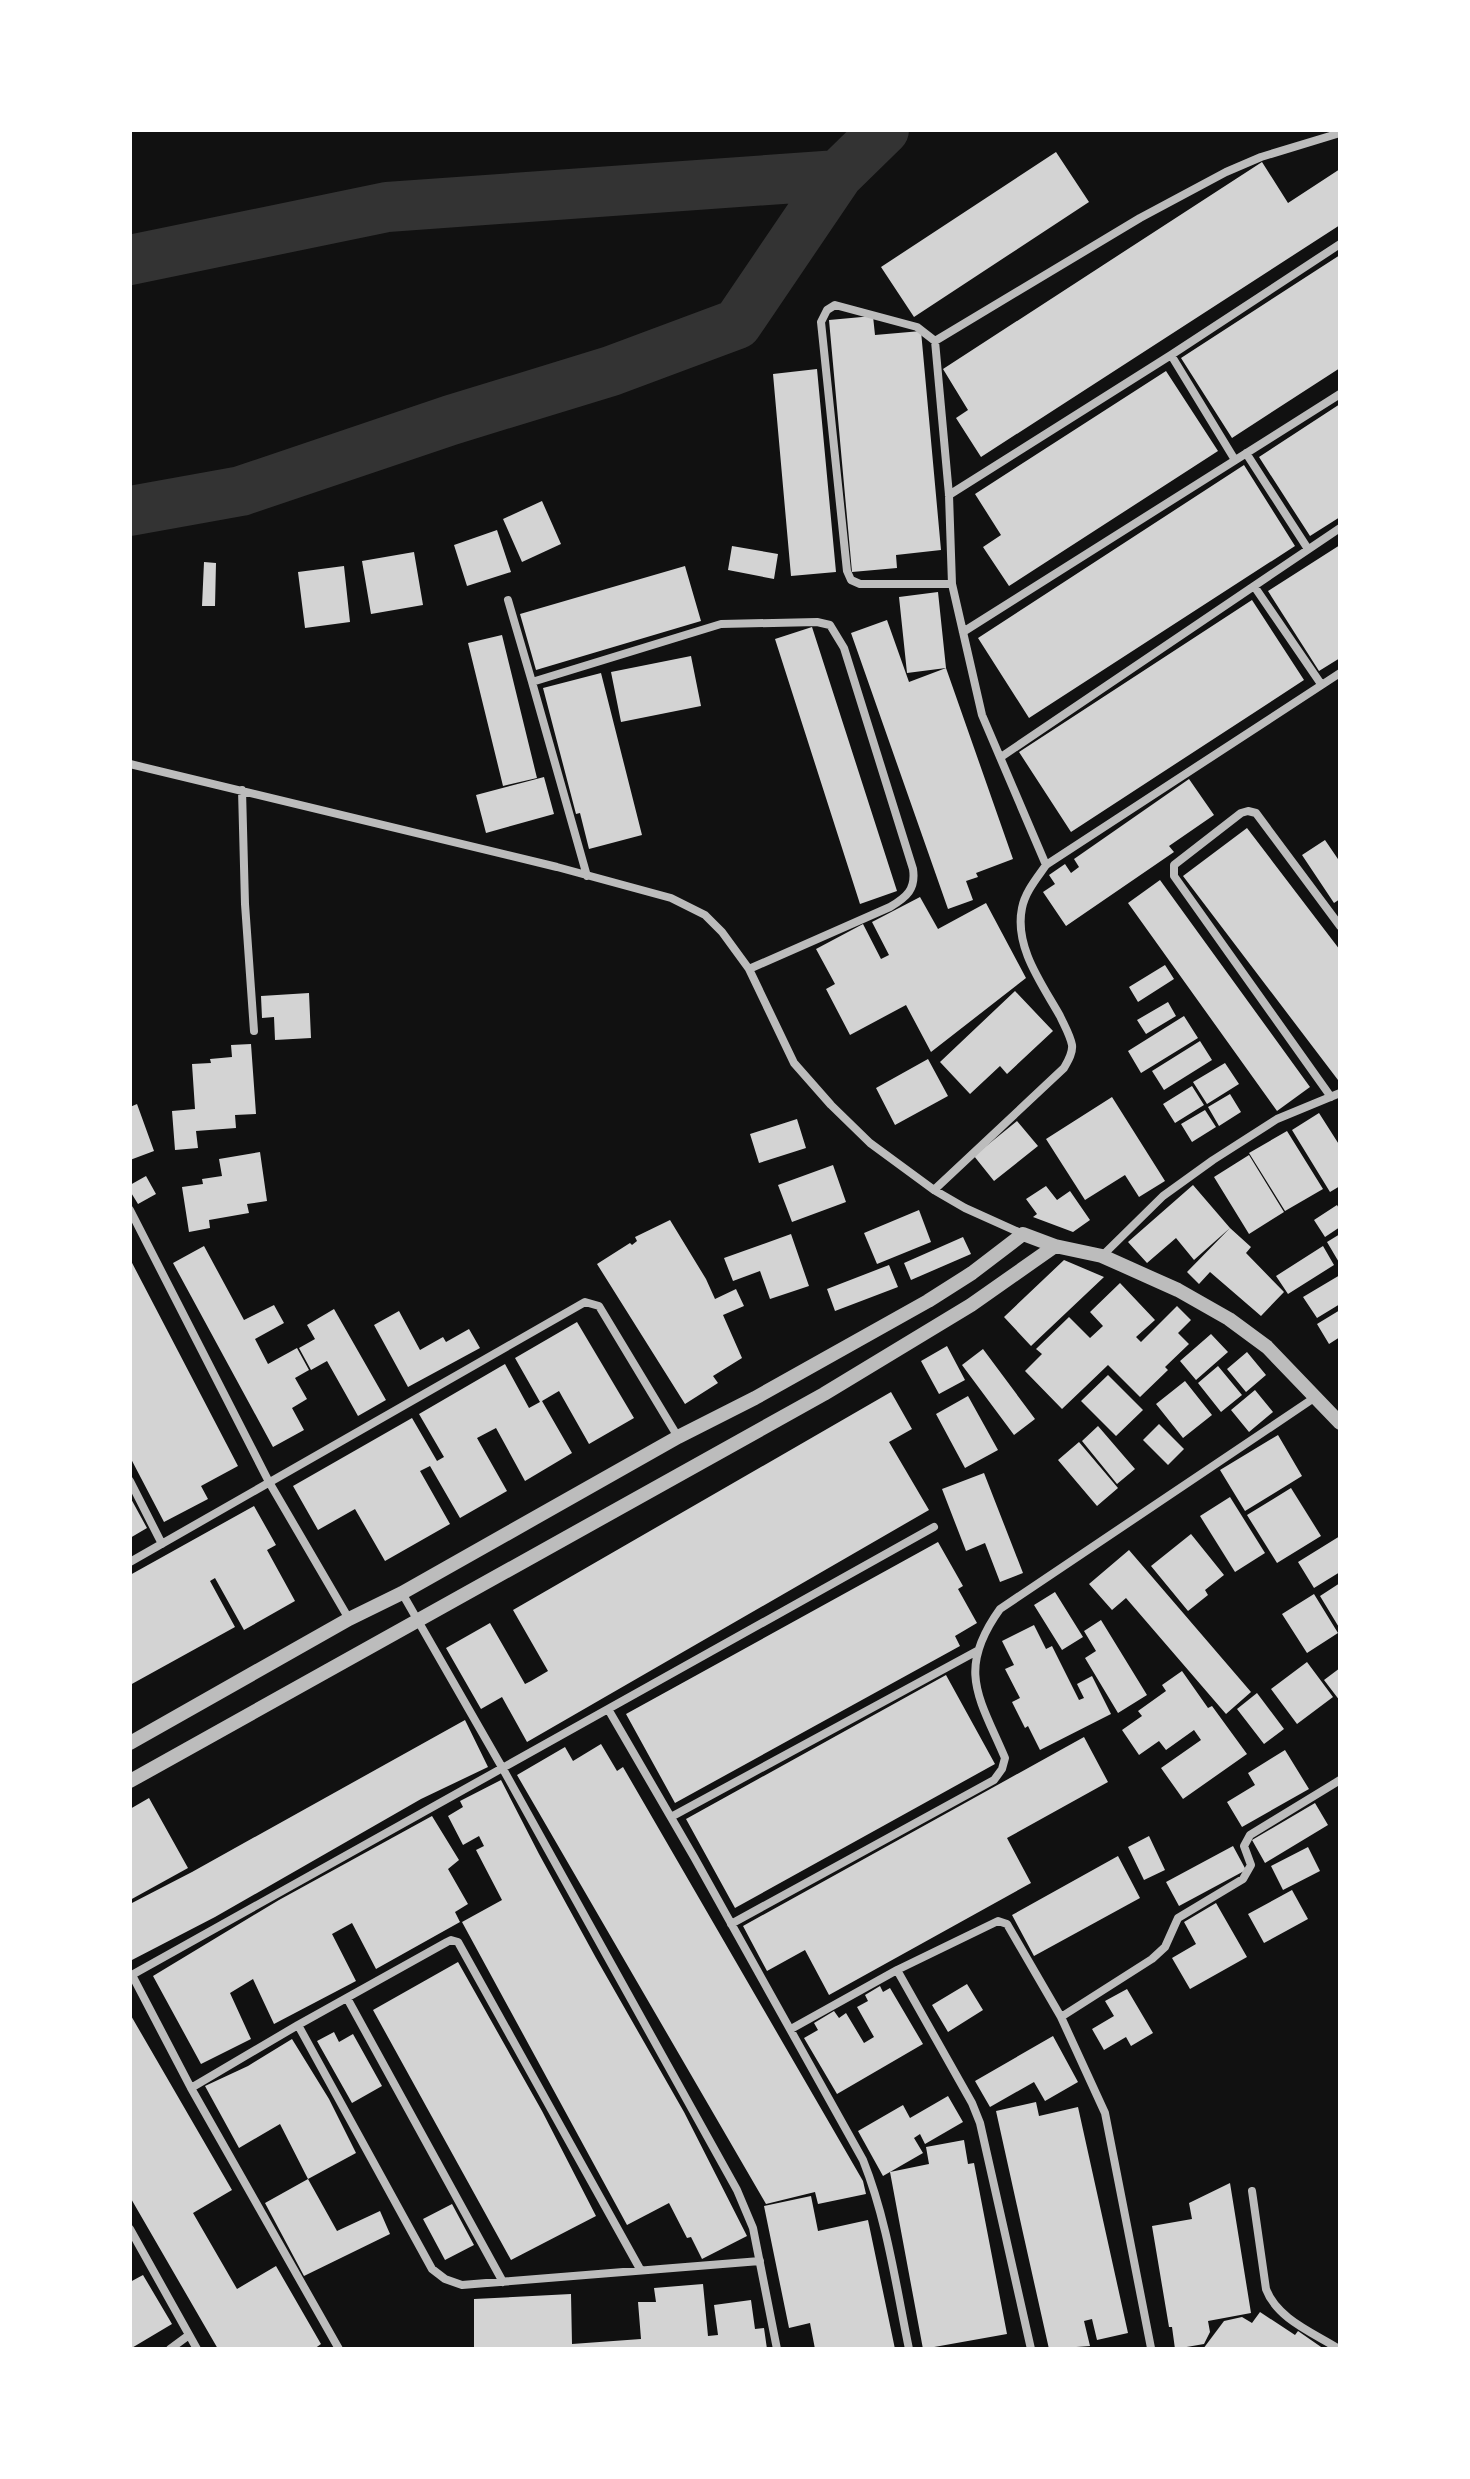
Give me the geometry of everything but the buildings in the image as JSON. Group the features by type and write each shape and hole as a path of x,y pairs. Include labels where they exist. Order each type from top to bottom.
{"street":[{"path":"935,341 1140,218 1226,172 1261,157 1340,133"},
{"path":"949,495 1340,244"},
{"path":"952,584 860,584 849,577 821,322 827,310 835,305 917,327 935,341 949,495 952,584 982,715 1046,865"},
{"path":"1171,355 1235,460"},
{"path":"963,632 1340,394"},
{"path":"1246,453 1308,549"},
{"path":"1001,757 1340,528"},
{"path":"1254,586 1321,684"},
{"path":"508,600 587,876"},
{"path":"532,682 721,624 817,622 826,623 835,630 844,648 915,881 907,896 890,907 749,969"},
{"path":"934,1190 1064,1068 1070,1058 1072,1047 1068,1032 1024,950 1020,924 1028,891 1046,865 1340,673"},
{"path":"130,764 557,867 671,898 705,915 722,932 749,969 794,1063 870,1143 934,1190 965,1208 1055,1246 1102,1256 1178,1290 1229,1319 1267,1347 1340,1423"},
{"path":"242,790 245,904 254,1031"},
{"path":"1331,1097 1174,876 1174,865 1241,813 1256,813 1340,926"},
{"path":"1102,1256 1163,1196 1213,1160 1277,1119 1340,1093"},
{"path":"130,1210 269,1482 349,1619"},
{"path":"130,1743 928,1301 972,1273 1023,1234"},
{"path":"130,1781 824,1394 971,1305 1055,1246"},
{"path":"130,1562 585,1302 599,1306 678,1437"},
{"path":"731,1924 994,1780 1005,1758 976,1690 974,1669 977,1651 988,1625 1000,1609 1314,1398"},
{"path":"130,1481 162,1544"},
{"path":"339,2349 191,2088 131,1975 934,1527"},
{"path":"402,1593 737,2190 753,2228 777,2349"},
{"path":"671,1817 977,1651"},
{"path":"608,1709 863,2160 874,2187 909,2349"},
{"path":"1061,2017 1152,1959 1165,1947 1178,1918 1243,1879 1251,1865 1244,1846 1250,1835 1340,1780"},
{"path":"791,2029 897,1970 998,1921 1004,1921 1061,2017 1105,2113 1152,2349 1144,2349"},
{"path":"191,2088 451,1940 460,1944 640,2269"},
{"path":"897,1970 972,2103 980,2123 1031,2349"},
{"path":"347,1998 503,2282"},
{"path":"298,2025 432,2269 445,2279 462,2285 760,2261"},
{"path":"1252,2191 1270,2299 1283,2314 1339,2349"},
{"path":"130,2229 197,2349"},
{"path":"170,2349 189,2335"}],"waterway":[{"path":"130,260 387,207 838,175 884,130"},
{"path":"130,511 241,491 451,420 611,371 737,324 838,175"}]}
